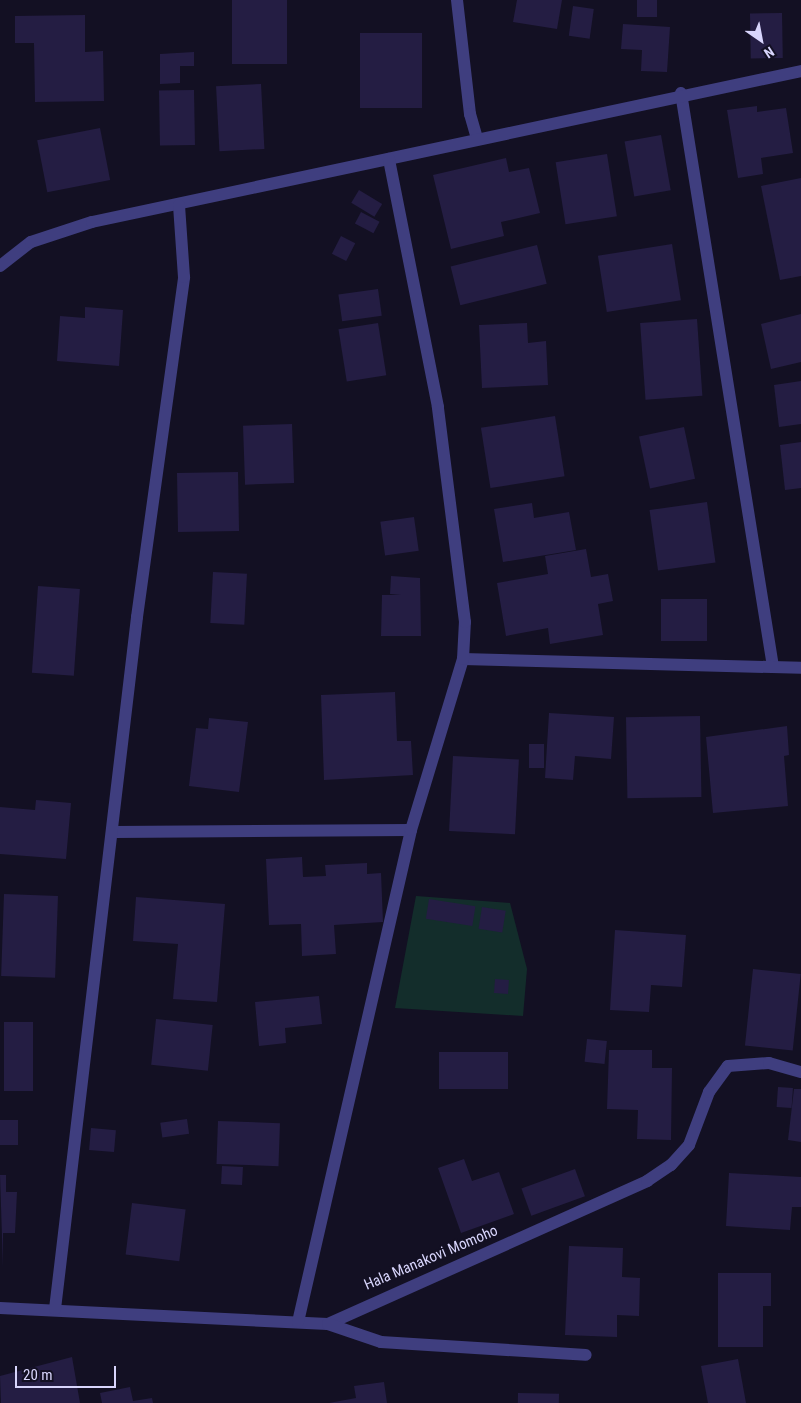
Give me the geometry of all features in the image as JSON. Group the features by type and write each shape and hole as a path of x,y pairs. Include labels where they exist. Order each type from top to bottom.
{"street":[{"path":"457,0 470,114 477,139"},
{"path":"0,266 31,242 55,232 681,93 801,71"},
{"path":"681,93 773,667"},
{"path":"298,1322 411,830 463,659 464,622 438,407 388,159"},
{"path":"55,1308 114,832 137,617 184,277 179,205"},
{"path":"463,659 801,668"},
{"path":"114,832 411,830"},
{"name":"Hala Manakovi Momoho","path":"0,1308 55,1308 328,1324 647,1181 671,1165 689,1145 709,1092 728,1066 769,1062 801,1072"},
{"path":"328,1324 381,1342 586,1355"}],"green space":[{"path":"416,896 510,903 527,969 523,1016 395,1008"}],"building":[{"path":"232,0 287,0 287,64 232,64"},
{"path":"517,0 562,0 557,29 513,22"},
{"path":"637,0 657,0 657,17 637,17"},
{"path":"573,6 594,9 590,39 569,36"},
{"path":"782,13 783,58 751,59 750,14"},
{"path":"85,15 85,52 103,51 104,101 35,102 34,43 15,43 15,16"},
{"path":"623,24 670,27 667,72 641,71 642,50 621,49"},
{"path":"360,33 422,33 422,108 360,108"},
{"path":"194,52 194,66 180,66 180,83 160,84 160,54"},
{"path":"261,84 264,149 219,151 216,86"},
{"path":"194,90 195,145 160,146 159,91"},
{"path":"757,106 757,112 786,108 793,153 761,158 763,174 738,178 727,110"},
{"path":"100,128 110,180 47,192 37,140"},
{"path":"661,135 671,190 634,197 625,141"},
{"path":"607,154 617,216 565,224 556,162"},
{"path":"506,158 509,172 529,168 540,213 501,222 504,236 451,249 433,175"},
{"path":"801,178 801,276 780,280 761,186"},
{"path":"359,190 382,204 374,217 351,203"},
{"path":"361,212 380,222 373,233 355,223"},
{"path":"341,236 355,243 346,261 332,254"},
{"path":"672,244 681,300 607,312 598,256"},
{"path":"537,245 547,284 460,305 451,267"},
{"path":"378,289 382,316 342,321 338,295"},
{"path":"85,307 123,310 119,366 57,361 60,316 85,318"},
{"path":"801,314 801,362 771,369 761,324"},
{"path":"697,319 702,396 646,400 640,323"},
{"path":"378,323 386,375 347,382 338,329"},
{"path":"527,323 528,343 546,341 548,385 482,388 479,325"},
{"path":"801,381 801,424 779,427 774,385"},
{"path":"555,416 565,476 490,488 481,428"},
{"path":"292,424 294,483 245,485 243,426"},
{"path":"684,427 695,479 650,488 639,437"},
{"path":"801,442 801,488 785,490 780,445"},
{"path":"238,472 239,531 178,532 177,473"},
{"path":"707,502 715,562 658,570 650,510"},
{"path":"532,503 534,518 569,512 576,550 503,562 494,509"},
{"path":"414,517 419,551 385,555 380,522"},
{"path":"586,549 591,577 608,574 613,601 598,604 603,635 550,644 548,628 506,636 497,583 548,574 545,556"},
{"path":"213,572 247,574 244,625 210,623"},
{"path":"391,576 420,578 421,636 381,636 382,595 401,595 390,594"},
{"path":"38,586 80,589 74,676 32,673"},
{"path":"661,599 707,599 707,641 661,641"},
{"path":"395,692 397,741 411,741 413,775 324,780 321,695"},
{"path":"549,713 614,717 611,759 575,756 573,780 545,778"},
{"path":"700,716 701,797 627,798 626,717"},
{"path":"209,718 248,722 239,792 189,786 196,728 208,729"},
{"path":"787,726 789,755 784,756 788,806 713,813 706,737"},
{"path":"529,744 544,744 544,768 529,768"},
{"path":"453,756 519,759 515,834 449,831"},
{"path":"36,800 71,803 66,859 0,854 0,807 35,810"},
{"path":"302,857 303,877 326,876 325,865 367,863 367,874 381,873 383,922 334,925 336,954 302,956 301,924 269,925 266,859"},
{"path":"4,894 58,896 55,978 1,976"},
{"path":"136,897 225,904 217,1002 173,999 178,944 133,941"},
{"path":"429,899 475,906 472,926 426,919"},
{"path":"482,907 506,911 502,932 479,929"},
{"path":"615,930 686,935 682,987 651,985 649,1012 610,1010"},
{"path":"753,969 801,974 793,1051 745,1046"},
{"path":"495,979 509,980 508,994 494,993"},
{"path":"319,996 322,1024 285,1028 286,1043 259,1046 255,1002"},
{"path":"156,1019 213,1025 208,1071 151,1065"},
{"path":"4,1022 33,1022 33,1091 4,1091"},
{"path":"587,1039 607,1041 604,1064 585,1062"},
{"path":"609,1050 652,1050 652,1068 672,1068 671,1140 637,1139 638,1110 607,1109"},
{"path":"439,1052 508,1052 508,1089 439,1089"},
{"path":"778,1087 793,1088 792,1108 777,1107"},
{"path":"794,1089 801,1089 801,1142 788,1140"},
{"path":"187,1119 189,1134 162,1138 160,1123"},
{"path":"0,1120 18,1120 18,1145 0,1145"},
{"path":"218,1121 280,1123 278,1166 216,1164"},
{"path":"91,1128 116,1130 114,1152 89,1150"},
{"path":"464,1159 472,1181 499,1172 514,1214 461,1233 438,1168"},
{"path":"222,1166 243,1167 242,1185 221,1184"},
{"path":"575,1169 585,1196 531,1216 521,1188"},
{"path":"729,1173 801,1177 801,1207 792,1207 790,1230 726,1226"},
{"path":"0,1175 6,1175 6,1192 17,1192 15,1233 3,1233 3,1268"},
{"path":"132,1203 186,1210 179,1261 126,1255"},
{"path":"569,1246 623,1248 622,1277 640,1278 639,1316 617,1315 617,1337 565,1335"},
{"path":"718,1273 771,1273 771,1306 763,1306 763,1347 718,1347"},
{"path":"72,1357 80,1403 1,1403 0,1376"},
{"path":"738,1359 746,1403 708,1403 701,1366"},
{"path":"384,1382 387,1403 329,1403 356,1398 354,1386"},
{"path":"130,1387 133,1401 152,1398 153,1403 102,1403 100,1393"},
{"path":"518,1393 559,1394 559,1403 518,1403"}]}
